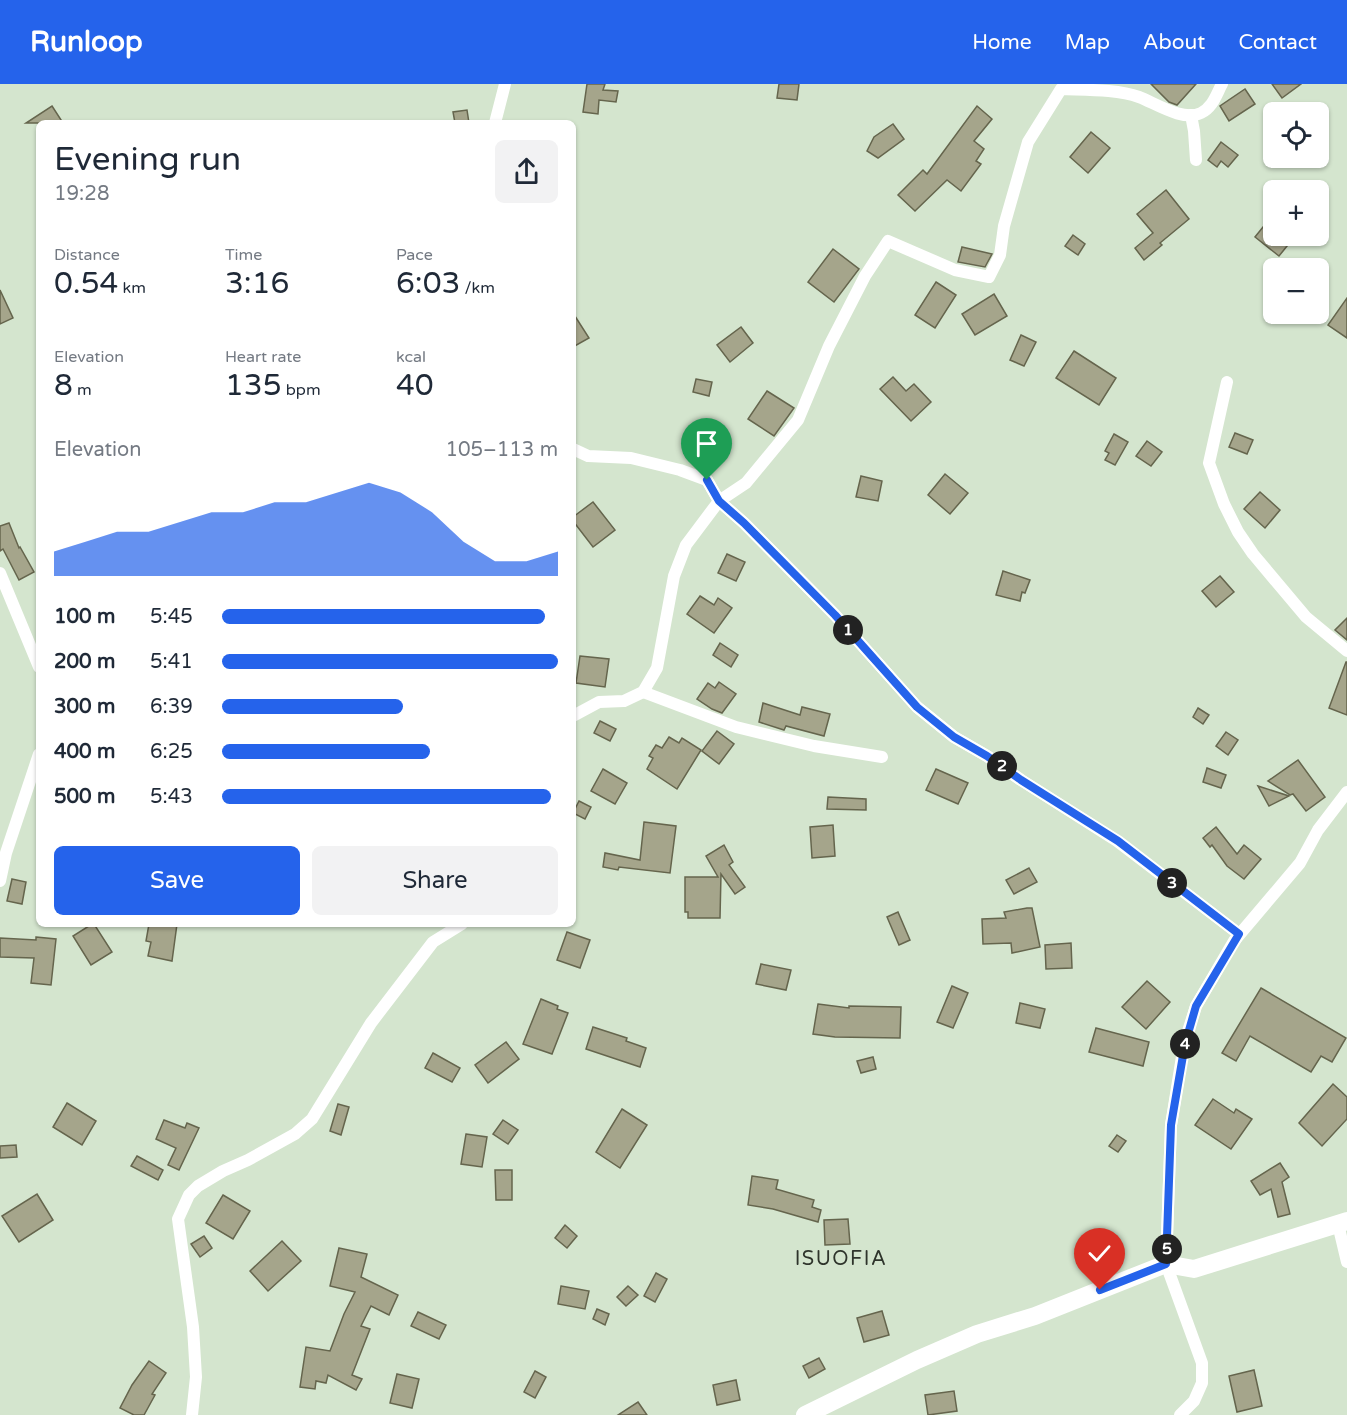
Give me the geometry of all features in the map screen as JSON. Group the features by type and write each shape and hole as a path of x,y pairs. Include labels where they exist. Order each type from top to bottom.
{"main road":[{"path":"805,1415 917,1360 977,1334 1035,1316 1166,1264 1194,1269 1342,1222"}],"street":[{"path":"496,120 505,84"},
{"path":"576,714 599,702 624,701 643,692 657,668 674,576 686,545 719,501 746,483 798,420 829,346 865,276 888,241 955,270 989,277 1000,255 1004,226 1028,142 1061,90 1100,91 1138,97 1160,108 1191,116 1200,114 1212,105 1222,84"},
{"path":"1191,116 1196,160"},
{"path":"1227,382 1209,463 1224,504 1238,532 1253,554 1306,617 1347,651"},
{"path":"576,450 588,456 631,458 680,470 707,480 719,501 744,523 835,615 917,707 954,737 1118,841 1239,934"},
{"path":"0,573 36,660"},
{"path":"643,692 736,727 814,746 882,757"},
{"path":"0,881 6,854 36,763"},
{"path":"1180,1415 1194,1401 1202,1383 1202,1363 1166,1264 1171,1125 1185,1044 1196,1006 1239,934 1300,863 1317,830 1347,792"},
{"path":"192,1415 196,1377 193,1327 178,1219 189,1195 198,1186 224,1171 295,1134 312,1119 371,1023 433,942 457,927"},
{"path":"1342,1222 1347,1262"}],"building":[{"path":"587,84 605,84 603,90 618,91 616,102 599,100 598,114 583,112"},
{"path":"779,84 799,84 797,100 777,98"},
{"path":"1151,84 1196,84 1177,105 1169,102"},
{"path":"1272,84 1301,84 1282,98"},
{"path":"1245,89 1255,104 1229,121 1220,106"},
{"path":"52,106 61,120 36,120 36,123 26,123"},
{"path":"977,106 992,119 974,141 984,149 976,161 981,164 961,191 947,180 915,211 898,195 923,170 927,174"},
{"path":"467,110 469,120 454,120 453,112"},
{"path":"893,124 904,139 878,158 867,151 874,137"},
{"path":"1091,132 1110,148 1088,173 1070,157"},
{"path":"1221,142 1238,155 1228,167 1221,161 1217,167 1208,160"},
{"path":"1166,190 1189,219 1144,260 1135,248 1153,233 1137,214"},
{"path":"1263,227 1263,243 1255,237"},
{"path":"1073,235 1085,244 1078,255 1065,246"},
{"path":"1266,246 1287,246 1279,256"},
{"path":"962,247 992,254 985,267 958,262"},
{"path":"833,249 859,269 834,302 808,282"},
{"path":"936,282 956,295 935,328 915,315"},
{"path":"0,290 13,318 0,324"},
{"path":"994,294 1007,316 975,335 962,314"},
{"path":"1347,298 1347,338 1329,324"},
{"path":"576,318 589,338 576,345"},
{"path":"741,327 753,343 730,362 717,345"},
{"path":"1021,335 1036,342 1024,366 1010,360"},
{"path":"1074,351 1116,378 1099,405 1056,378"},
{"path":"893,377 906,391 914,384 931,402 911,421 880,389"},
{"path":"696,379 712,382 709,396 693,392"},
{"path":"767,391 794,408 774,436 748,419"},
{"path":"1235,433 1253,440 1247,454 1229,447"},
{"path":"1114,434 1128,442 1115,465 1105,460 1109,453 1105,451"},
{"path":"1147,441 1162,452 1151,466 1136,456"},
{"path":"945,474 968,493 950,514 928,495"},
{"path":"861,476 882,481 878,501 856,497"},
{"path":"1260,492 1280,510 1265,528 1244,509"},
{"path":"593,502 615,530 593,547 576,525 576,515"},
{"path":"9,523 19,548 34,572 19,580 3,549 0,551 0,526"},
{"path":"727,554 745,562 736,581 718,573"},
{"path":"1003,571 1030,580 1025,593 1022,592 1020,601 996,595"},
{"path":"1220,576 1234,592 1216,607 1202,591"},
{"path":"700,596 714,605 718,598 732,608 714,633 687,614"},
{"path":"1347,618 1347,640 1335,630"},
{"path":"720,643 738,655 731,667 713,655"},
{"path":"580,656 609,659 605,687 576,683"},
{"path":"1347,662 1347,715 1329,708"},
{"path":"719,682 736,694 722,713 697,699 708,683 715,688"},
{"path":"763,703 800,715 802,707 830,714 824,736 786,726 784,730 759,722"},
{"path":"1198,708 1209,715 1203,724 1193,717"},
{"path":"600,721 616,729 610,741 594,733"},
{"path":"717,731 734,744 719,764 702,751"},
{"path":"1226,732 1238,740 1228,755 1216,746"},
{"path":"669,737 679,743 682,738 701,750 677,789 647,769 653,758 649,756 656,745 662,748"},
{"path":"1298,760 1325,797 1306,811 1293,794 1290,795 1268,781"},
{"path":"1207,768 1226,775 1221,788 1203,782"},
{"path":"603,769 627,783 615,804 591,791"},
{"path":"936,769 968,783 958,804 926,790"},
{"path":"1258,786 1289,796 1269,806"},
{"path":"828,797 866,799 866,810 827,809"},
{"path":"579,801 591,807 585,819 576,814"},
{"path":"644,822 676,826 670,873 603,867 605,853 640,860"},
{"path":"833,825 835,856 812,858 810,827"},
{"path":"1216,827 1237,854 1244,845 1261,859 1244,879 1227,866 1212,845 1210,847 1203,838"},
{"path":"724,845 733,862 729,865 745,887 735,894 721,874 720,918 688,918 688,912 685,912 685,877 718,877 706,856"},
{"path":"1029,868 1037,882 1014,894 1006,880"},
{"path":"12,879 26,882 22,904 7,901"},
{"path":"1032,908 1040,947 1012,953 1011,943 983,944 982,919 1006,918 1004,912"},
{"path":"898,912 910,940 899,945 887,917"},
{"path":"87,927 96,927 112,952 91,965 73,936"},
{"path":"148,927 177,927 172,961 148,956 151,942 146,941"},
{"path":"567,932 590,940 580,968 557,960"},
{"path":"36,937 56,939 51,985 31,983 34,958 0,957 0,938 36,940"},
{"path":"1071,943 1072,968 1046,969 1045,945"},
{"path":"761,964 791,970 786,990 756,984"},
{"path":"1147,981 1170,1002 1146,1029 1122,1007"},
{"path":"952,986 968,993 953,1028 937,1022"},
{"path":"1261,988 1346,1038 1332,1062 1321,1056 1311,1072 1250,1036 1236,1061 1222,1053"},
{"path":"541,999 568,1013 552,1054 523,1044"},
{"path":"1020,1003 1045,1009 1040,1028 1016,1023"},
{"path":"818,1004 849,1008 849,1006 901,1007 900,1038 835,1037 813,1034"},
{"path":"593,1027 627,1038 626,1041 646,1048 640,1067 586,1049"},
{"path":"1096,1028 1149,1042 1143,1066 1089,1052"},
{"path":"506,1042 519,1059 488,1083 475,1065"},
{"path":"433,1053 460,1068 452,1082 425,1068"},
{"path":"873,1057 876,1069 861,1073 857,1061"},
{"path":"1333,1084 1347,1097 1347,1119 1322,1146 1299,1123"},
{"path":"1213,1099 1234,1113 1236,1109 1252,1119 1231,1149 1195,1125"},
{"path":"67,1103 96,1121 82,1145 53,1127"},
{"path":"338,1104 349,1107 341,1135 330,1131"},
{"path":"622,1109 647,1125 620,1168 596,1152"},
{"path":"164,1120 185,1128 187,1123 199,1128 179,1170 168,1165 176,1148 156,1139"},
{"path":"503,1120 518,1130 508,1144 493,1134"},
{"path":"466,1134 487,1137 482,1167 461,1164"},
{"path":"1117,1135 1126,1141 1118,1152 1109,1146"},
{"path":"16,1145 17,1157 0,1158 0,1146"},
{"path":"137,1156 163,1170 158,1180 131,1166"},
{"path":"1280,1163 1289,1177 1282,1182 1290,1214 1278,1217 1271,1189 1260,1195 1251,1181"},
{"path":"495,1170 512,1170 512,1200 496,1200"},
{"path":"752,1176 778,1180 776,1189 814,1200 812,1207 821,1210 818,1222 773,1209 748,1205"},
{"path":"37,1194 53,1220 19,1242 2,1216"},
{"path":"223,1195 250,1211 233,1239 206,1223"},
{"path":"848,1219 850,1244 825,1245 824,1220"},
{"path":"565,1225 577,1236 567,1248 555,1238"},
{"path":"204,1236 212,1248 200,1257 191,1244"},
{"path":"282,1241 301,1261 268,1291 250,1271"},
{"path":"339,1248 367,1254 361,1277 398,1295 389,1315 371,1306 361,1326 370,1329 352,1375 362,1379 356,1390 328,1375 326,1383 316,1381 315,1389 300,1387 306,1347 330,1351 355,1292 330,1286"},
{"path":"656,1273 667,1279 655,1302 644,1296"},
{"path":"561,1286 589,1291 585,1309 558,1304"},
{"path":"628,1286 638,1295 626,1306 617,1297"},
{"path":"597,1309 609,1314 605,1325 593,1319"},
{"path":"882,1311 889,1335 864,1342 857,1318"},
{"path":"418,1312 446,1325 439,1339 411,1326"},
{"path":"819,1358 825,1369 809,1378 803,1366"},
{"path":"149,1361 166,1373 152,1394 155,1395 144,1415 134,1415 120,1408 132,1385"},
{"path":"1254,1370 1262,1406 1237,1412 1229,1376"},
{"path":"535,1371 546,1377 535,1398 524,1392"},
{"path":"397,1374 419,1379 412,1408 390,1403"},
{"path":"736,1380 740,1400 717,1405 713,1385"},
{"path":"954,1391 957,1411 928,1415 925,1395"},
{"path":"638,1402 647,1415 618,1415"}],"district":[{"name":"ISUOFIA","path":"841,1259"}],"route":[{"path":"707,480 719,501 744,523 835,615 917,707 954,737 1118,841 1239,934 1196,1006 1185,1044 1171,1125 1166,1264 1100,1290"}]}
